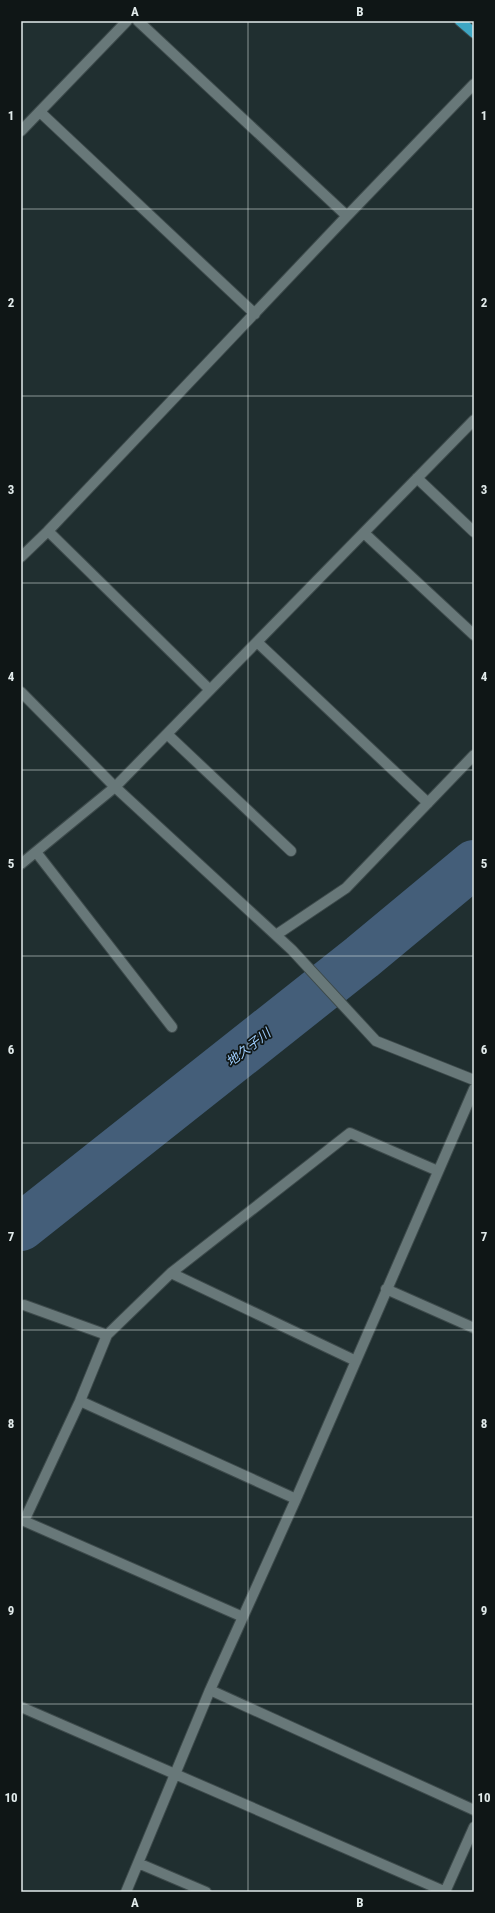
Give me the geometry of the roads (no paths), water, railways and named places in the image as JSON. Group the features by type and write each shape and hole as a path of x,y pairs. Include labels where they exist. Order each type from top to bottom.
{"main road":[{"path":"460,21 474,33"}],"street":[{"path":"21,131 127,21"},
{"path":"138,21 347,216"},
{"path":"21,557 48,531 474,84"},
{"path":"40,112 255,314"},
{"path":"21,864 115,787 474,420"},
{"path":"417,478 474,532"},
{"path":"48,531 210,690"},
{"path":"364,533 474,635"},
{"path":"257,642 428,803"},
{"path":"21,692 115,787 292,950 376,1041 474,1080"},
{"path":"167,734 291,851"},
{"path":"276,935 346,888 474,755"},
{"path":"36,852 172,1027"},
{"path":"126,1892 176,1775 210,1690 296,1499 474,1089"},
{"path":"243,1617 24,1521 80,1401 107,1335 171,1273 350,1133 438,1171"},
{"path":"171,1273 356,1361"},
{"path":"386,1289 474,1328"},
{"path":"24,1305 107,1335"},
{"path":"80,1401 296,1499"},
{"path":"210,1690 474,1810"},
{"path":"21,1707 446,1892 474,1827"},
{"path":"138,1862 206,1892"}],"waterway":[{"name":"地久子川","path":"21,1227 362,957 474,864"}]}
